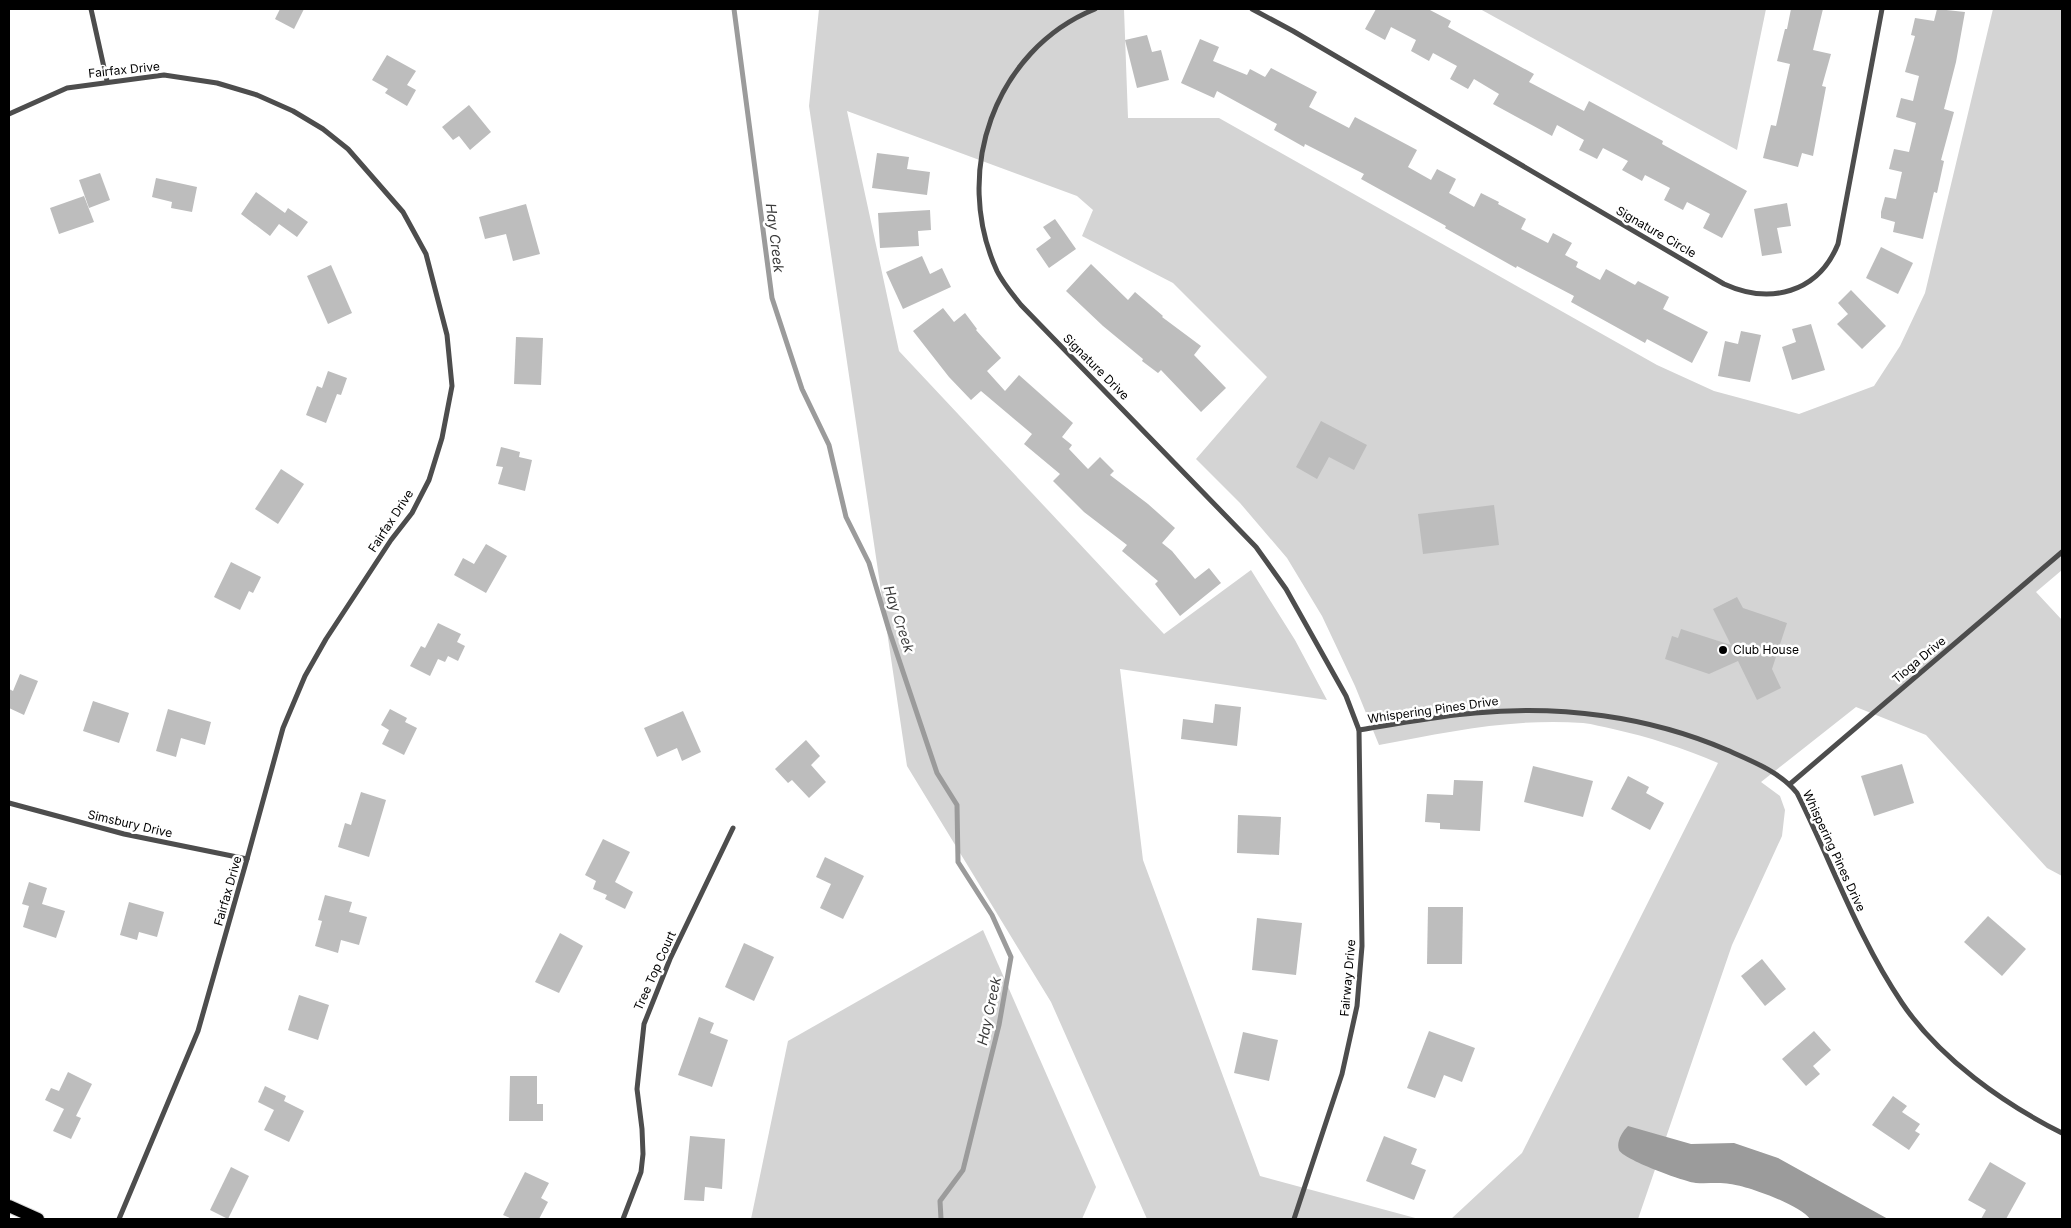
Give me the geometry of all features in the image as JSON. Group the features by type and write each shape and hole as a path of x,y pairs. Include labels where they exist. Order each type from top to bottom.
{"main road":[{"path":"9,1206 38,1219"}],"street":[{"path":"91,9 107,82"},
{"name":"Signature Drive","path":"1095,9 1058,29 1031,52 1009,81 992,113 983,146 979,191 984,234 990,254 997,272 1020,305 1256,547 1286,589 1346,696 1359,730"},
{"name":"Signature Circle","path":"1252,9 1287,27 1724,284 1749,293 1762,294 1788,291 1808,282 1827,266 1838,244 1882,9"},
{"name":"Fairfax Drive","path":"9,114 68,88 164,75 217,83 257,95 293,111 323,129 348,149 403,212 426,254 448,336 452,386 442,438 428,480 412,513 326,639 305,676 283,728 198,1031 119,1219"},
{"name":"Tioga Drive","path":"1790,784 2062,552"},
{"name":"Whispering Pines Drive","path":"1359,730 1490,712 1536,710 1591,714 1635,721 1709,742 1760,766 1790,784 1803,804 1877,963 1916,1022 1946,1053 1989,1088 2039,1121 2062,1133"},
{"name":"Fairway Drive","path":"1294,1219 1342,1074 1357,1006 1362,946 1359,730"},
{"name":"Simsbury Drive","path":"9,803 124,834 247,859"},
{"name":"Tree Top Court","path":"623,1219 641,1172 642,1129 637,1090 644,1024 670,959 733,828"}],"shaded area":[{"path":"819,9 1124,9 1128,118 1219,118 1657,365 1714,391 1799,414 1874,386 1900,346 1925,293 1993,9 2062,9 2062,570 2036,592 2062,620 2062,876 2047,868 1926,735 1856,707 1761,782 1780,796 1785,810 1782,836 1732,945 1638,1219 1451,1219 1522,1153 1718,763 1653,739 1583,723 1531,722 1505,724 1379,745 1355,686 1322,616 1287,558 1240,503 1196,459 1267,377 1173,283 1082,236 1093,210 1077,196 847,111 899,351 1164,634 1251,570 1295,640 1327,700 1120,669 1143,860 1260,1176 1419,1219 1147,1219 1051,1002 907,766 809,106"},
{"path":"1480,9 1766,9 1737,150"},
{"path":"983,930 1096,1187 1082,1219 751,1219 788,1041"},
{"path":"1628,1126 1691,1144 1734,1143 1778,1158 1888,1219 1810,1219 1785,1202 1749,1188 1726,1183 1690,1182 1642,1164 1623,1154 1619,1150 1618,1144 1620,1137"}],"building":[{"path":"280,9 304,9 294,29 275,19"},
{"path":"1376,9 1428,9 1451,21 1448,27 1534,74 1529,82 1584,111 1589,101 1663,141 1662,144 1747,191 1722,238 1703,228 1710,214 1687,202 1683,210 1664,200 1670,188 1645,175 1642,181 1622,170 1628,161 1603,148 1597,159 1579,150 1584,140 1557,125 1552,136 1493,104 1499,94 1474,79 1468,89 1450,79 1457,66 1433,53 1429,61 1411,51 1416,40 1391,27 1385,40 1365,29"},
{"path":"1791,9 1823,9 1813,50 1831,54 1822,86 1826,87 1813,156 1802,153 1798,167 1763,158 1771,125 1776,126 1790,64 1777,61"},
{"path":"1937,9 1965,12 1956,62 1944,109 1954,112 1941,160 1944,161 1937,193 1934,192 1923,239 1893,232 1895,222 1881,218 1881,212 1885,197 1896,199 1902,172 1889,169 1894,149 1909,152 1916,123 1896,117 1901,98 1913,101 1919,76 1905,72 1915,36 1911,35 1915,18 1934,21"},
{"path":"1147,35 1152,52 1161,50 1169,80 1137,88 1125,40"},
{"path":"1200,39 1219,47 1213,61 1247,75 1250,69 1265,77 1271,68 1317,92 1309,107 1349,128 1355,117 1417,150 1408,167 1431,180 1437,169 1456,179 1449,193 1474,207 1481,193 1526,219 1521,229 1548,243 1553,233 1572,243 1565,255 1578,262 1576,267 1600,280 1606,269 1635,285 1638,281 1669,297 1663,309 1708,332 1692,363 1647,339 1645,343 1571,302 1574,296 1517,266 1516,268 1445,228 1446,226 1361,179 1364,174 1305,144 1304,147 1274,130 1277,124 1217,91 1214,98 1181,83"},
{"path":"387,55 416,71 407,85 416,90 407,106 385,93 388,89 372,80"},
{"path":"469,105 491,132 470,150 459,136 453,140 442,127"},
{"path":"877,153 909,157 907,169 930,172 927,195 872,188"},
{"path":"100,173 110,200 89,208 79,180"},
{"path":"156,178 197,187 192,212 171,208 172,202 152,197"},
{"path":"256,192 285,213 288,208 308,222 297,237 279,224 270,236 241,214"},
{"path":"84,196 94,222 59,234 50,208"},
{"path":"1787,203 1791,226 1777,228 1782,253 1762,256 1754,209"},
{"path":"526,204 540,254 513,261 506,234 485,239 479,217"},
{"path":"930,210 931,230 918,231 919,246 880,248 878,213"},
{"path":"1055,219 1076,249 1049,268 1036,249 1051,238 1043,227"},
{"path":"1881,247 1913,263 1898,294 1866,278"},
{"path":"922,256 930,274 942,268 951,287 903,309 886,272"},
{"path":"1091,264 1128,300 1135,292 1162,317 1201,346 1194,355 1226,388 1201,412 1161,370 1158,373 1142,361 1143,359 1103,326 1066,291"},
{"path":"331,265 352,313 328,324 307,276"},
{"path":"1851,290 1886,326 1862,349 1837,324 1848,314 1838,303"},
{"path":"943,308 954,322 965,313 976,330 1001,358 987,371 1005,391 1019,375 1073,423 1062,437 1072,445 1069,449 1088,469 1100,457 1114,471 1110,475 1148,504 1175,528 1162,543 1172,551 1195,579 1209,568 1221,583 1180,616 1155,584 1158,581 1122,551 1127,545 1084,512 1053,481 1060,474 1024,444 1032,434 981,391 971,400 949,377 913,331"},
{"path":"1811,324 1825,370 1792,380 1782,347 1796,342 1792,329"},
{"path":"1741,331 1761,335 1750,382 1718,376 1725,341 1738,344"},
{"path":"516,337 543,338 541,385 514,384"},
{"path":"328,371 347,378 341,395 337,394 326,423 306,415 317,386 322,388"},
{"path":"1321,421 1367,445 1354,470 1329,457 1317,479 1296,467"},
{"path":"501,447 520,452 519,457 532,460 525,491 498,484 503,467 496,466"},
{"path":"281,469 304,484 278,524 255,509"},
{"path":"1494,505 1499,545 1423,554 1418,514"},
{"path":"486,544 507,556 486,593 454,575 463,558 474,564"},
{"path":"231,562 261,577 253,593 249,591 240,610 214,597"},
{"name":"Club House","path":"1737,597 1743,608 1787,623 1772,669 1781,688 1757,700 1738,661 1709,674 1665,659 1672,636 1678,638 1681,629 1731,645 1713,609"},
{"path":"438,623 461,634 457,642 465,646 458,661 448,656 445,662 438,659 430,676 410,666 421,646 425,648"},
{"path":"20,674 38,681 24,715 9,708 9,689 13,691"},
{"path":"93,701 129,713 119,743 83,731"},
{"path":"1215,704 1241,707 1237,746 1181,739 1183,719 1213,723"},
{"path":"168,709 211,722 205,745 181,738 176,757 156,751"},
{"path":"390,709 407,718 405,722 417,728 404,755 382,744 389,730 381,725"},
{"path":"683,711 701,752 682,761 677,748 657,757 644,728"},
{"path":"806,740 820,756 811,765 826,782 809,798 792,780 788,783 775,769"},
{"path":"1902,764 1914,803 1874,816 1861,776"},
{"path":"1533,766 1593,781 1583,817 1524,802"},
{"path":"1628,776 1649,787 1646,793 1664,803 1650,830 1611,809"},
{"path":"1454,780 1483,781 1480,831 1440,829 1440,823 1425,822 1427,794 1453,795"},
{"path":"361,792 386,800 369,857 338,847 345,823 351,825"},
{"path":"1238,815 1281,817 1279,855 1237,853"},
{"path":"603,839 630,852 615,882 633,892 625,909 605,899 607,895 593,889 596,881 585,875"},
{"path":"825,857 864,876 843,919 820,908 831,884 816,877"},
{"path":"29,882 47,888 42,904 65,911 56,938 23,927 29,906 22,904"},
{"path":"325,895 352,902 349,912 367,917 359,945 341,940 338,953 315,946 322,921 318,920"},
{"path":"129,902 164,912 157,937 139,932 137,940 120,935"},
{"path":"1428,907 1463,907 1462,964 1427,964"},
{"path":"1988,916 2026,949 2002,976 1964,942"},
{"path":"1257,918 1302,923 1296,975 1252,970"},
{"path":"560,933 583,946 559,993 535,982"},
{"path":"744,943 774,957 754,1001 725,987"},
{"path":"1762,959 1786,989 1765,1006 1741,976"},
{"path":"299,995 329,1005 318,1040 288,1030"},
{"path":"699,1017 714,1023 710,1033 728,1040 712,1087 678,1075"},
{"path":"1429,1031 1475,1048 1462,1082 1444,1075 1435,1098 1407,1088"},
{"path":"1814,1031 1831,1050 1813,1066 1820,1074 1806,1086 1782,1059"},
{"path":"1243,1032 1278,1040 1269,1081 1234,1073"},
{"path":"68,1072 92,1084 76,1116 81,1118 71,1139 53,1131 64,1109 45,1100 51,1088 59,1091"},
{"path":"510,1076 537,1076 537,1104 543,1104 543,1121 509,1121"},
{"path":"265,1086 286,1096 284,1101 304,1111 289,1142 264,1130 274,1110 258,1102"},
{"path":"1893,1096 1907,1106 1902,1112 1920,1124 1915,1131 1920,1134 1909,1150 1872,1125"},
{"path":"690,1136 725,1139 722,1189 705,1187 704,1201 684,1200"},
{"path":"1384,1136 1417,1149 1411,1164 1426,1170 1414,1200 1366,1181"},
{"path":"1990,1162 2026,1183 2006,1219 1981,1219 1986,1210 1968,1200"},
{"path":"231,1167 249,1176 228,1219 210,1210"},
{"path":"525,1172 549,1183 541,1198 548,1202 539,1219 512,1219 503,1215"}],"waterway":[{"name":"Hay Creek","path":"734,9 772,298 802,389 829,445 846,517 869,563 889,630 937,773 957,805 958,862 992,915 1011,957 999,1025 963,1170 940,1201 941,1219"}],"place":[{"name":"Club House","path":"1723,650"}]}
